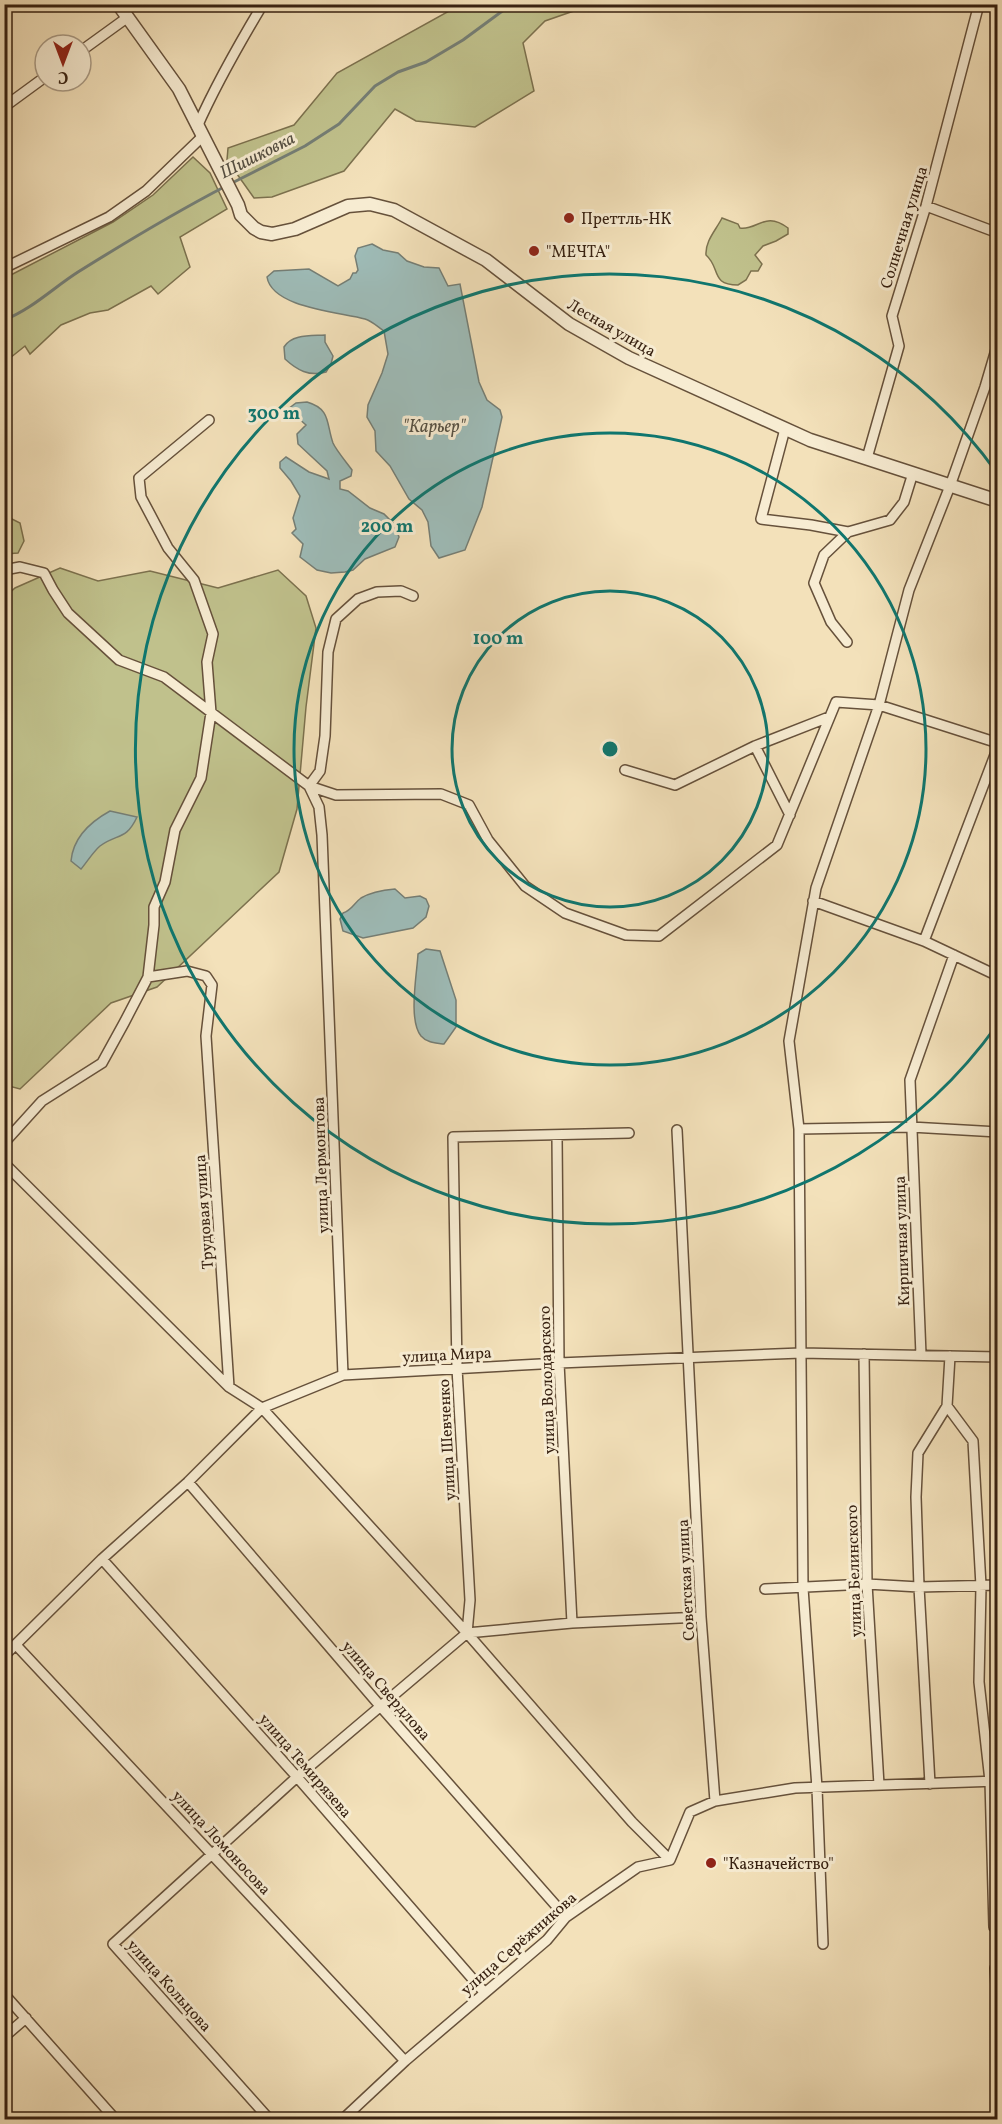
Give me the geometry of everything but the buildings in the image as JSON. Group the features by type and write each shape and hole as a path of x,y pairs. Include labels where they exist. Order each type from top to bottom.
{"street":[{"name":"Лесная улица","path":"118,4 179,89 241,214 261,232 272,234 295,229 348,206 370,204 394,210 486,260 569,324 629,358 810,440 998,501"},
{"path":"4,268 109,217 146,191 200,131 209,99 263,4"},
{"name":"Солнечная улица","path":"867,458 899,346 892,316 926,206 980,4"},
{"path":"93,42 128,17"},
{"path":"4,107 33,86"},
{"path":"926,206 998,233"},
{"path":"823,1944 803,1588 799,1129 789,1041 816,888 879,705 909,590 950,486 998,344"},
{"path":"4,1143 42,1101 102,1063 148,977 154,907 165,882 175,830 201,778 211,713 207,662 213,634 194,580 168,548 141,497 139,478 209,420"},
{"path":"785,429 761,519 848,532 890,520 904,502 913,473"},
{"path":"847,642 831,622 814,583 824,555 848,532"},
{"path":"4,570 20,567 44,573 68,613 119,660 164,677 309,786 336,795 441,794 469,805 488,840 525,886 565,913 626,935 659,936 777,845 836,702 879,705 998,745 924,941"},
{"path":"309,786 320,771 325,736 328,652 336,619 358,599 377,592 401,591 413,596"},
{"path":"625,770 675,785 755,746 829,717"},
{"path":"755,746 790,815"},
{"name":"улица Лермонтова","path":"309,786 319,807 322,835 342,1375"},
{"path":"813,901 924,941 998,976"},
{"name":"Кирпичная улица","path":"921,1355 910,1080 954,955"},
{"name":"Трудовая улица","path":"148,977 187,971 206,976 212,985 206,1036 229,1386"},
{"path":"799,1129 911,1127 998,1132"},
{"name":"Советская улица","path":"677,1130 701,1617 715,1801"},
{"path":"557,1136 629,1132"},
{"name":"улица Шевченко","path":"466,1633 470,1600 457,1368 453,1137 557,1136"},
{"name":"улица Володарского","path":"557,1136 559,1363 572,1623"},
{"path":"4,1163 229,1386 262,1408 466,1633 632,1822 670,1860 690,1812 715,1801 795,1788 994,1781"},
{"name":"улица Мира","path":"4,1656 102,1559 188,1482 262,1408 342,1375 801,1353 998,1357"},
{"name":"улица Белинского","path":"864,1354 867,1584 879,1785"},
{"path":"930,1784 919,1587 916,1497 918,1453 947,1406 950,1356"},
{"path":"947,1406 973,1441 981,1586 979,1682 994,1781 994,1927"},
{"name":"улица Свердлова","path":"188,1482 381,1707 566,1917"},
{"name":"улица Темирязева","path":"102,1559 297,1777 484,1992"},
{"path":"765,1589 867,1584 919,1587 998,1585"},
{"path":"213,1854 297,1777 466,1633 572,1623 701,1617"},
{"name":"улица Ломоносова","path":"16,1645 405,2061"},
{"name":"улица Кольцова","path":"213,1854 113,1944 270,2120"},
{"name":"улица Серёжникова","path":"342,2120 405,2061 547,1940 566,1917 638,1867 670,1860"},
{"path":"998,1968 995,1968 998,2016"},
{"path":"4,1994 116,2120"},
{"path":"4,2037 26,2018"}],"green space":[{"path":"448,5 591,5 545,21 523,43 534,91 475,127 416,121 395,109 344,171 272,197 254,198 227,160 228,148 294,125 337,73 451,10"},
{"path":"193,157 210,173 227,209 180,237 190,267 158,294 151,286 108,310 90,313 61,325 30,354 25,346 5,362 5,278 113,222 153,195"},
{"path":"722,218 738,224 740,228 773,221 788,228 788,234 763,246 755,255 762,264 758,271 751,271 746,280 738,285 723,282 706,255 709,240"},
{"path":"4,515 20,523 24,541 18,553 5,554"},
{"path":"60,568 98,581 150,571 218,588 278,570 306,596 316,628 297,809 279,872 157,987 111,1003 20,1089 5,1085 5,597 15,588"}],"water":[{"name":"\"Карьер\"","path":"372,244 383,250 398,253 407,261 424,267 439,268 448,286 460,284 479,382 487,400 500,410 502,417 482,507 465,550 439,558 431,546 428,522 422,510 409,499 390,466 376,451 375,431 367,417 368,405 388,354 384,331 365,319 308,307 281,296 272,287 267,277 274,271 309,269 338,286 350,279 358,270 355,256 358,248"},
{"path":"325,335 325,342 333,356 326,372 314,374 304,372 285,359 284,347 292,340 302,336"},
{"path":"307,402 315,405 324,413 333,443 352,470 351,476 340,481 340,489 348,491 370,508 384,514 394,524 399,537 395,547 365,559 353,570 345,572 331,573 317,570 300,557 303,544 292,533 296,529 293,518 300,496 280,468 280,462 286,457 309,472 329,479 327,471 298,444 297,434 306,425 288,409 296,403"},
{"path":"110,811 137,817 129,830 100,846 81,869 71,861 75,845 89,826"},
{"path":"395,889 405,898 420,896 426,899 429,906 426,917 413,928 363,938 343,931 340,919 343,913 361,898"},
{"path":"426,949 440,951 456,1000 456,1027 444,1044 423,1038 417,1029 415,1019 414,996 418,954"}],"waterway":[{"name":"Шишковка","path":"232,183 305,146 339,124 375,86 398,72 426,62 463,40 512,4"},
{"name":"Шишковка","path":"4,320 33,304 114,250 226,186"}],"place":[{"name":"Преттль-НК","path":"569,218"},
{"name":"\"МЕЧТА\"","path":"534,251"},
{"name":"\"Казначейство\"","path":"711,1863"}]}
